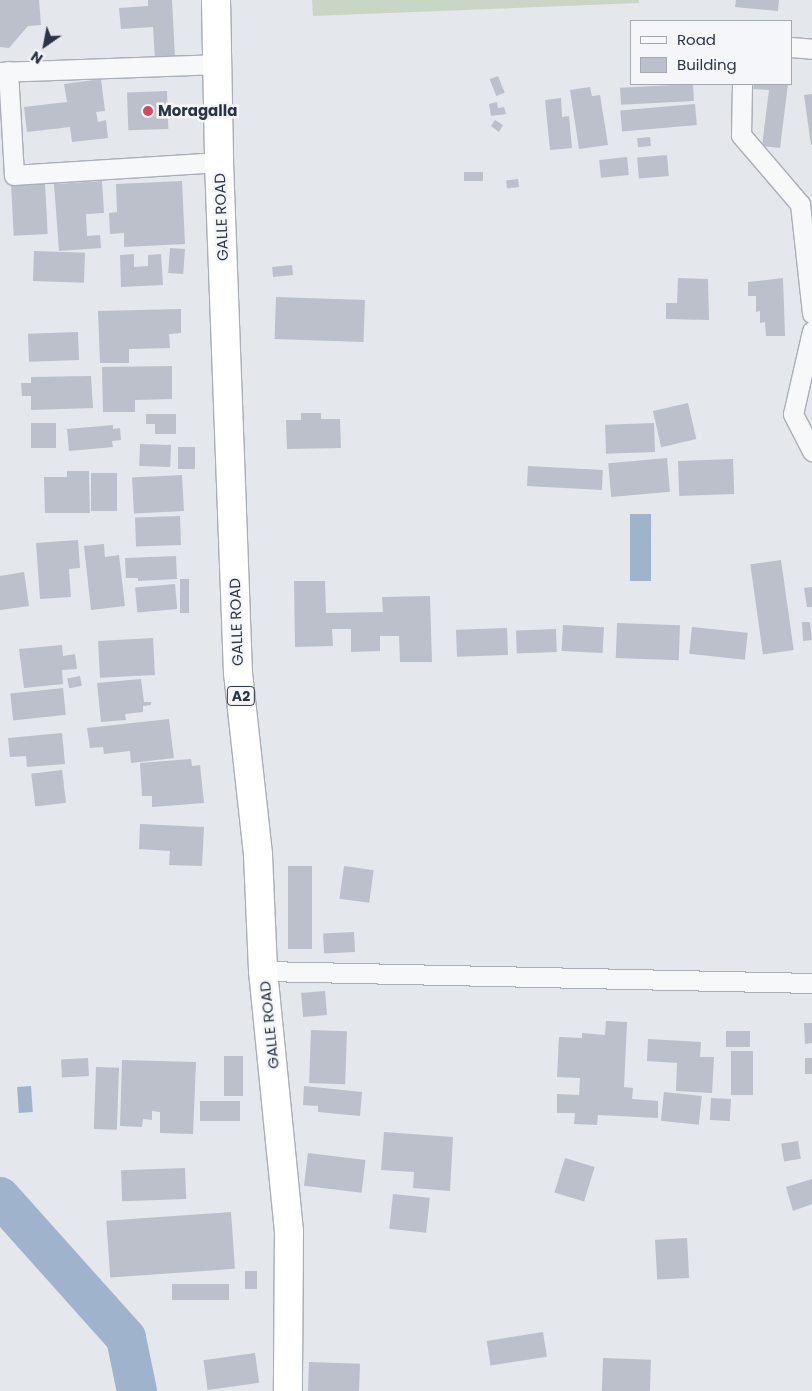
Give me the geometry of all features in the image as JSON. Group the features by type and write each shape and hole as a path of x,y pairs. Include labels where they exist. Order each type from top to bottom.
{"highway":[{"name":"GALLE ROAD","path":"216,0 219,162 238,673 258,855 264,971 289,1230 288,1391"}],"street":[{"path":"792,47 812,48"},
{"path":"218,64 4,72 7,178 219,162"},
{"path":"742,85 741,135 800,204 812,313"},
{"path":"812,331 793,414 812,451"},
{"path":"264,971 812,983"}],"green space":[{"path":"312,0 639,0 639,3 313,16"}],"water":[{"path":"630,514 651,514 651,581 630,581"},
{"path":"31,1086 33,1112 19,1113 17,1087"}],"building":[{"path":"0,0 39,0 41,25 28,26 9,48 0,47"},
{"path":"148,0 172,0 175,58 155,59 153,27 121,29 119,8 148,6"},
{"path":"736,0 779,0 778,11 735,7"},
{"path":"498,76 505,93 496,96 490,79"},
{"path":"101,79 105,111 96,112 98,122 106,120 108,138 72,142 70,127 27,132 24,107 67,102 64,84"},
{"path":"693,85 694,101 621,105 620,88"},
{"path":"754,85 788,85 780,148 762,146 769,90 753,89"},
{"path":"590,87 592,96 600,95 608,145 579,149 570,90"},
{"name":"Moragalla","path":"167,91 168,129 128,130 127,92"},
{"path":"812,94 812,145 811,145 804,95"},
{"path":"561,98 562,117 569,116 572,148 550,150 545,100"},
{"path":"497,102 498,108 504,107 506,114 491,116 489,104"},
{"path":"695,104 697,125 622,131 620,111"},
{"path":"495,120 503,125 499,132 491,126"},
{"path":"650,137 651,146 638,147 637,138"},
{"path":"667,155 669,176 639,179 637,158"},
{"path":"627,157 629,175 601,178 599,160"},
{"path":"464,172 483,172 483,181 464,181"},
{"path":"518,179 519,187 507,188 506,180"},
{"path":"102,181 104,213 86,214 87,236 100,235 101,248 59,251 54,184"},
{"path":"182,181 185,244 124,247 124,233 110,234 109,213 117,212 116,184"},
{"path":"45,183 48,234 14,236 11,185"},
{"path":"170,248 185,249 183,274 168,273"},
{"path":"34,251 85,253 84,283 33,281"},
{"path":"134,254 134,267 148,266 148,255 161,254 163,285 121,287 120,255"},
{"path":"292,265 293,275 273,277 272,267"},
{"path":"678,278 708,279 709,320 666,319 666,303 677,303"},
{"path":"783,278 785,336 766,336 765,322 760,323 760,311 756,312 756,296 748,296 748,282"},
{"path":"276,297 365,300 363,342 275,339"},
{"path":"181,309 181,333 169,334 170,348 129,349 129,363 100,363 98,311"},
{"path":"78,332 79,360 29,362 28,334"},
{"path":"172,366 172,399 135,400 135,412 103,412 102,367"},
{"path":"91,376 93,408 31,410 31,396 22,396 21,383 31,383 31,377"},
{"path":"688,403 696,439 661,447 653,411"},
{"path":"301,413 321,413 321,419 340,419 341,448 287,449 286,420 301,420"},
{"path":"146,414 176,414 176,434 155,434 155,424 146,424"},
{"path":"31,423 56,423 56,448 31,448"},
{"path":"654,423 655,452 606,454 605,425"},
{"path":"113,425 113,429 120,428 121,440 112,441 113,447 69,451 67,429"},
{"path":"140,444 171,445 170,467 139,466"},
{"path":"178,447 195,447 195,469 178,469"},
{"path":"667,458 670,492 611,497 608,463"},
{"path":"733,459 734,494 679,496 678,461"},
{"path":"528,466 603,470 602,490 527,486"},
{"path":"67,471 89,471 90,513 45,513 44,477 67,477"},
{"path":"91,473 117,473 117,511 91,511"},
{"path":"182,475 184,511 134,514 132,478"},
{"path":"180,516 181,545 136,547 135,518"},
{"path":"78,540 80,568 69,569 71,597 40,599 36,543"},
{"path":"104,544 105,557 119,555 125,606 91,610 84,546"},
{"path":"176,556 177,579 138,581 138,578 126,578 125,558"},
{"path":"781,560 794,650 763,654 750,564"},
{"path":"24,572 29,606 0,610 0,576"},
{"path":"180,579 189,579 189,613 180,613"},
{"path":"294,581 325,581 326,613 383,612 382,597 430,596 432,662 400,662 399,636 380,636 380,651 351,652 351,629 332,629 333,646 295,647"},
{"path":"175,584 177,609 137,612 135,587"},
{"path":"812,587 812,607 807,607 804,588"},
{"path":"802,622 810,622 812,640 803,641"},
{"path":"617,623 680,625 679,660 616,658"},
{"path":"563,625 604,627 603,653 562,651"},
{"path":"692,627 748,633 745,660 689,654"},
{"path":"507,628 508,655 457,657 456,630"},
{"path":"556,629 557,652 517,653 516,630"},
{"path":"153,638 155,675 100,678 98,641"},
{"path":"62,645 63,656 75,654 77,669 62,670 63,684 24,688 19,649"},
{"path":"80,676 82,686 69,688 67,678"},
{"path":"141,679 144,702 151,702 151,705 143,706 143,712 125,714 126,720 101,722 97,683"},
{"path":"63,688 66,715 13,720 10,694"},
{"path":"169,719 174,758 131,763 130,751 104,754 103,747 90,748 87,728"},
{"path":"62,733 65,764 27,767 26,756 10,757 8,738"},
{"path":"191,759 192,766 200,765 204,803 152,807 152,796 142,796 140,763"},
{"path":"62,770 66,803 35,807 31,774"},
{"path":"140,824 204,827 202,866 169,865 170,851 139,849"},
{"path":"288,866 312,866 312,949 288,949"},
{"path":"344,866 374,870 369,903 339,899"},
{"path":"354,932 355,952 324,954 323,934"},
{"path":"325,991 327,1015 303,1017 301,993"},
{"path":"606,1021 627,1022 624,1087 633,1088 632,1099 658,1101 658,1118 598,1115 597,1125 574,1124 575,1113 557,1113 557,1094 579,1095 580,1078 557,1077 559,1037 582,1038 582,1033 605,1035"},
{"path":"804,1023 812,1023 812,1043 805,1044"},
{"path":"311,1030 347,1031 345,1084 309,1083"},
{"path":"726,1031 750,1031 750,1047 726,1047"},
{"path":"648,1039 701,1042 700,1057 714,1057 712,1093 676,1091 677,1063 647,1061"},
{"path":"731,1051 753,1051 753,1095 731,1095"},
{"path":"224,1056 243,1056 243,1096 224,1096"},
{"path":"88,1058 89,1076 62,1077 61,1059"},
{"path":"805,1058 812,1058 812,1074 805,1074"},
{"path":"122,1060 196,1062 193,1134 160,1133 160,1112 152,1111 152,1120 143,1119 142,1127 120,1126"},
{"path":"96,1067 119,1068 117,1130 94,1129"},
{"path":"304,1086 362,1092 360,1116 318,1112 318,1106 303,1105"},
{"path":"664,1092 702,1096 699,1125 661,1121"},
{"path":"711,1098 731,1099 730,1121 710,1120"},
{"path":"200,1101 240,1101 240,1121 200,1121"},
{"path":"384,1132 453,1137 450,1191 413,1188 414,1172 381,1170"},
{"path":"798,1141 801,1159 784,1161 781,1144"},
{"path":"308,1153 366,1160 362,1193 304,1186"},
{"path":"565,1158 595,1167 584,1201 554,1192"},
{"path":"185,1168 186,1199 122,1201 121,1170"},
{"path":"812,1179 812,1204 793,1211 786,1187"},
{"path":"393,1194 430,1198 426,1233 389,1229"},
{"path":"231,1212 235,1269 110,1278 106,1221"},
{"path":"687,1238 689,1278 657,1280 655,1240"},
{"path":"245,1271 257,1271 257,1289 245,1289"},
{"path":"172,1284 229,1284 229,1300 172,1300"},
{"path":"543,1332 547,1357 491,1366 487,1341"},
{"path":"255,1353 259,1383 208,1390 204,1360"},
{"path":"603,1358 651,1360 650,1391 602,1391"},
{"path":"309,1362 360,1364 359,1391 308,1391"}],"waterway":[{"path":"0,1197 126,1338 137,1391"}],"place":[{"name":"Moragalla","path":"148,111"}]}
